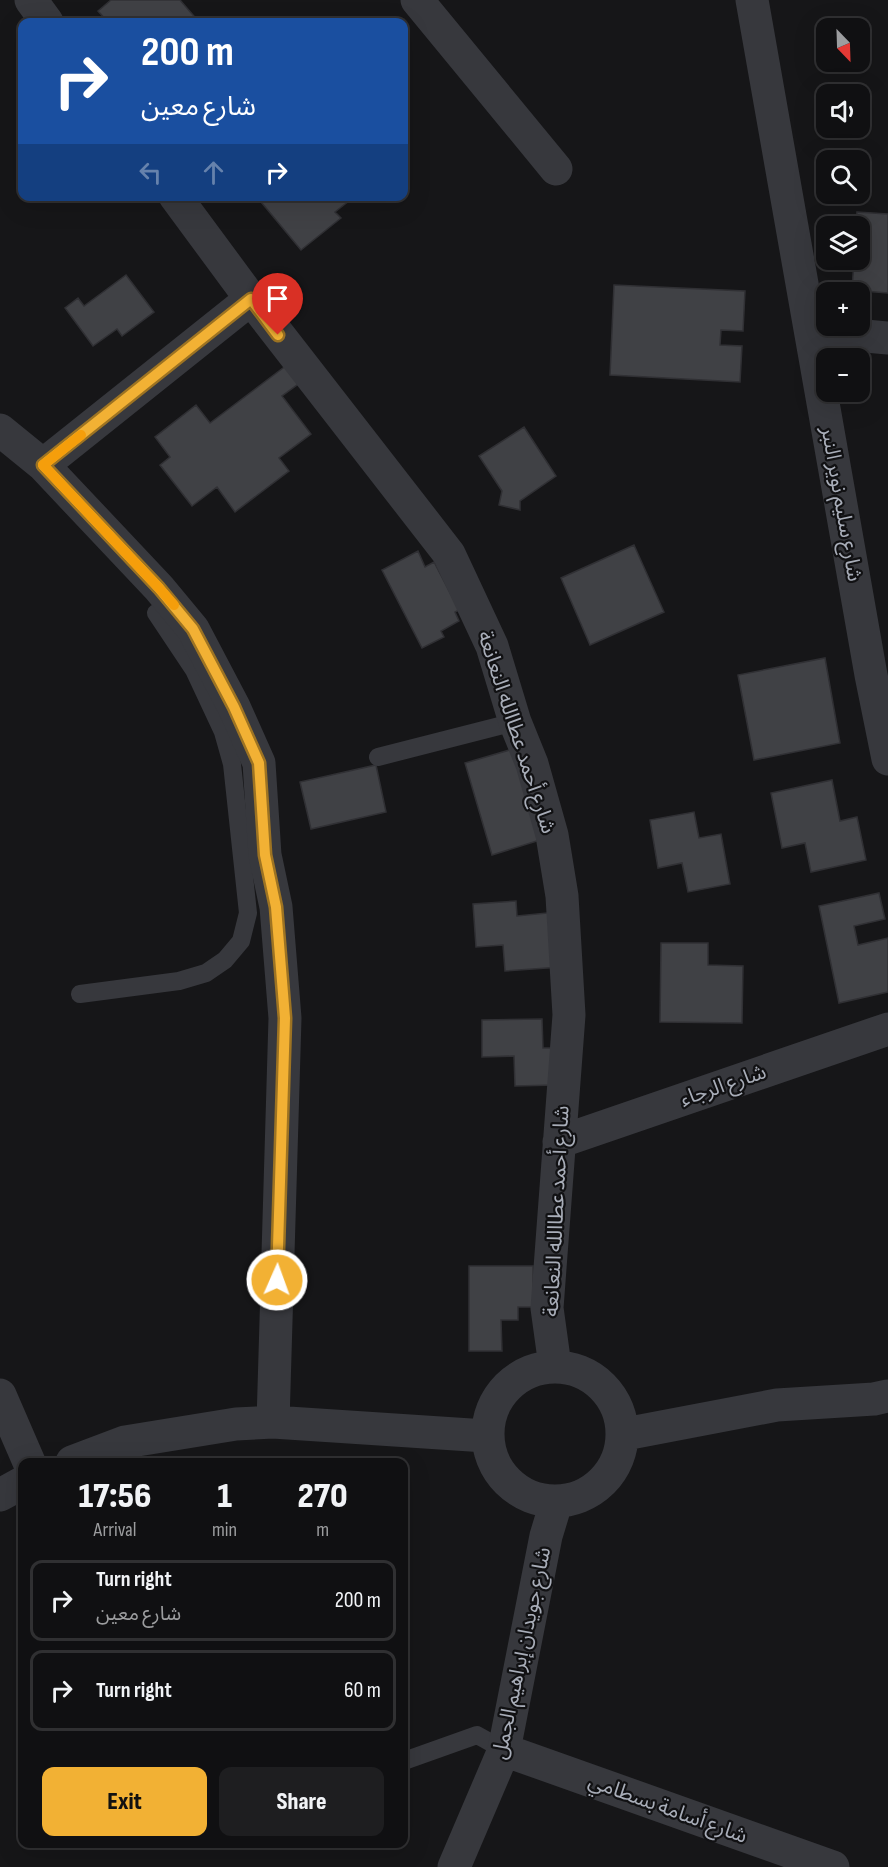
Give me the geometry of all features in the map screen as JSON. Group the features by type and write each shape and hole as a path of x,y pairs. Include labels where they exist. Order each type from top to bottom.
{"street":[{"path":"31,0 44,18"},
{"path":"417,0 556,169"},
{"name":"شارع سليم نوير النبر","path":"752,0 812,331 880,673 888,759"},
{"name":"شارع أحمد عطاالله النعانعة","path":"179,201 251,299 449,554 492,646 515,722 532,764 552,835 562,896 569,1015 547,1308 555,1366"},
{"path":"43,465 251,299"},
{"path":"812,331 888,338"},
{"path":"0,430 43,465 159,588 193,629 234,707 259,763 250,811 265,855 276,907 285,1018 273,1422"},
{"name":"شارع الرجاء","path":"559,1142 888,1029"},
{"path":"555,1366 590,1374 615,1399 625,1434 615,1469 590,1494 556,1503 521,1494 504,1478 496,1470 486,1436 495,1401 520,1375 555,1366"},
{"path":"0,1395 27,1458"},
{"path":"625,1434 777,1405 888,1396"},
{"path":"83,1458 125,1443 236,1424 273,1422 486,1436"},
{"path":"0,1495 18,1485"},
{"name":"شارع جويدان إبراهيم الجمل","path":"454,1867 504,1750 546,1536 556,1503"},
{"name":"شارع أسامة بسطامي","path":"504,1750 832,1867"}],"lane":[{"path":"80,994 179,981 206,973 225,960 241,941 248,913 250,811 232,764 223,732 194,670 156,613"},
{"path":"378,757 515,722"},
{"path":"408,1760 477,1735 504,1750"}],"building":[{"path":"111,0 180,0 196,18 104,18 98,11"},
{"path":"260,201 349,201 335,212 341,218 301,250"},
{"path":"857,212 888,214 888,293 870,292 870,282 853,282 853,270 870,270 870,216 857,216"},
{"path":"126,275 154,312 122,336 117,329 93,346 65,308 78,298 84,306"},
{"path":"614,285 745,291 743,331 721,330 720,345 742,346 740,382 610,375"},
{"path":"287,365 301,382 282,396 311,434 279,458 289,471 235,512 217,487 192,506 160,465 170,457 155,437 196,405 210,423"},
{"path":"524,427 556,476 520,501 520,510 499,505 502,491 479,456"},
{"path":"634,545 664,612 590,645 561,578"},
{"path":"418,551 425,567 434,562 459,610 455,612 459,621 441,631 444,637 422,648 382,570"},
{"path":"825,658 840,743 754,760 738,675"},
{"path":"513,749 540,840 492,855 465,763"},
{"path":"376,765 386,812 311,829 300,782"},
{"path":"832,780 840,821 857,817 866,860 811,872 805,843 782,848 771,793"},
{"path":"694,812 699,838 721,834 730,884 688,892 682,863 658,868 650,820"},
{"path":"879,893 885,919 854,926 858,945 888,938 888,992 839,1003 819,906"},
{"path":"516,901 517,916 557,912 561,967 505,971 503,945 476,947 473,904"},
{"path":"661,943 708,943 708,965 743,966 742,1023 660,1022"},
{"path":"542,1019 543,1048 555,1048 556,1085 515,1086 514,1056 482,1057 482,1020"},
{"path":"469,1266 533,1266 533,1307 518,1307 518,1320 501,1320 502,1351 469,1351"}],"slow traffic":[{"path":"81,435 43,465 174,605"}],"route":[{"path":"277,1280 285,1018 276,907 265,855 259,763 234,707 193,629 159,588 43,465 251,299 278,335"}]}
